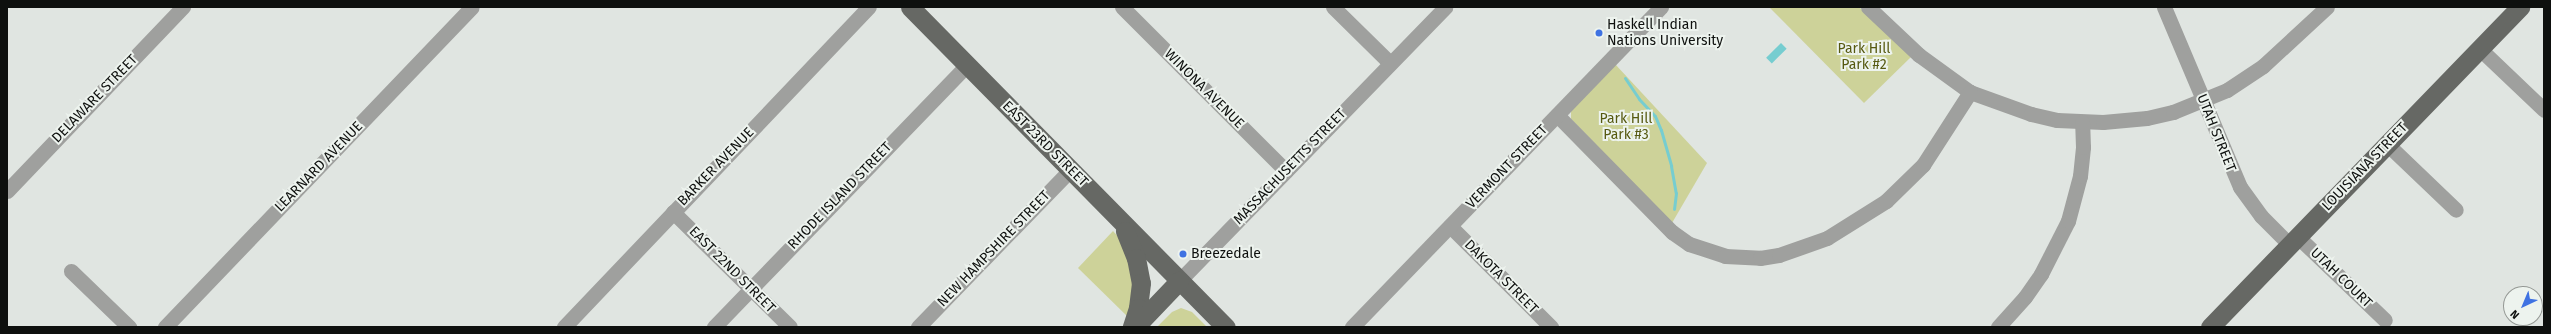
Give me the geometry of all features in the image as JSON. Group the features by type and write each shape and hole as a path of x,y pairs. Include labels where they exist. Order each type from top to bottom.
{"main road":[{"name":"EAST 23RD STREET","path":"910,7 1226,327"},
{"name":"LOUISIANA STREET","path":"2210,327 2520,7"},
{"path":"1119,219 1133,248 1140,273 1141,292 1134,327"},
{"name":"MASSACHUSETTS STREET","path":"1134,327 1179,281"}],"street":[{"name":"DELAWARE STREET","path":"7,192 183,7"},
{"name":"LEARNARD AVENUE","path":"165,327 472,7"},
{"name":"BARKER AVENUE","path":"564,327 869,7"},
{"name":"WINONA AVENUE","path":"1122,7 1286,171"},
{"path":"1333,7 1390,63"},
{"name":"MASSACHUSETTS STREET","path":"1179,281 1445,7"},
{"name":"VERMONT STREET","path":"1352,327 1661,7"},
{"path":"1868,7 1919,55 1970,92 2031,114 2082,122 2147,118 2204,101 2263,66 2327,7"},
{"name":"UTAH STREET","path":"2164,7 2240,187 2261,216 2294,241"},
{"path":"2480,49 2544,110"},
{"name":"RHODE ISLAND STREET","path":"714,327 967,65"},
{"path":"1557,115 1672,232 1688,244 1725,256 1760,258 1779,255 1827,238 1886,201 1923,165 1970,92"},
{"path":"1998,327 2025,297 2041,274 2068,221 2080,176 2084,147 2082,122"},
{"path":"2387,144 2456,210"},
{"name":"NEW HAMPSHIRE STREET","path":"918,327 1070,170"},
{"name":"EAST 22ND STREET","path":"673,212 790,327"},
{"name":"DAKOTA STREET","path":"1450,226 1551,327"},
{"name":"UTAH COURT","path":"2294,241 2384,320"},
{"path":"71,271 129,327"}],"green space":[{"name":"Park Hill Park #2","path":"1769,7 1859,7 1911,57 1864,103"},
{"name":"Park Hill Park #3","path":"1615,64 1707,163 1672,223 1571,119 1571,110"},
{"path":"1113,231 1121,240 1135,270 1129,318 1078,268"},
{"path":"1181,308 1192,312 1207,327 1157,327 1172,312"}],"water":[{"path":"1781,43 1787,49 1772,64 1766,58"}],"waterway":[{"path":"1625,78 1639,99 1655,116 1661,130 1671,166 1676,193 1674,209"}],"place":[{"name":"Haskell Indian Nations University","path":"1599,33"},
{"name":"Breezedale","path":"1183,254"}]}
